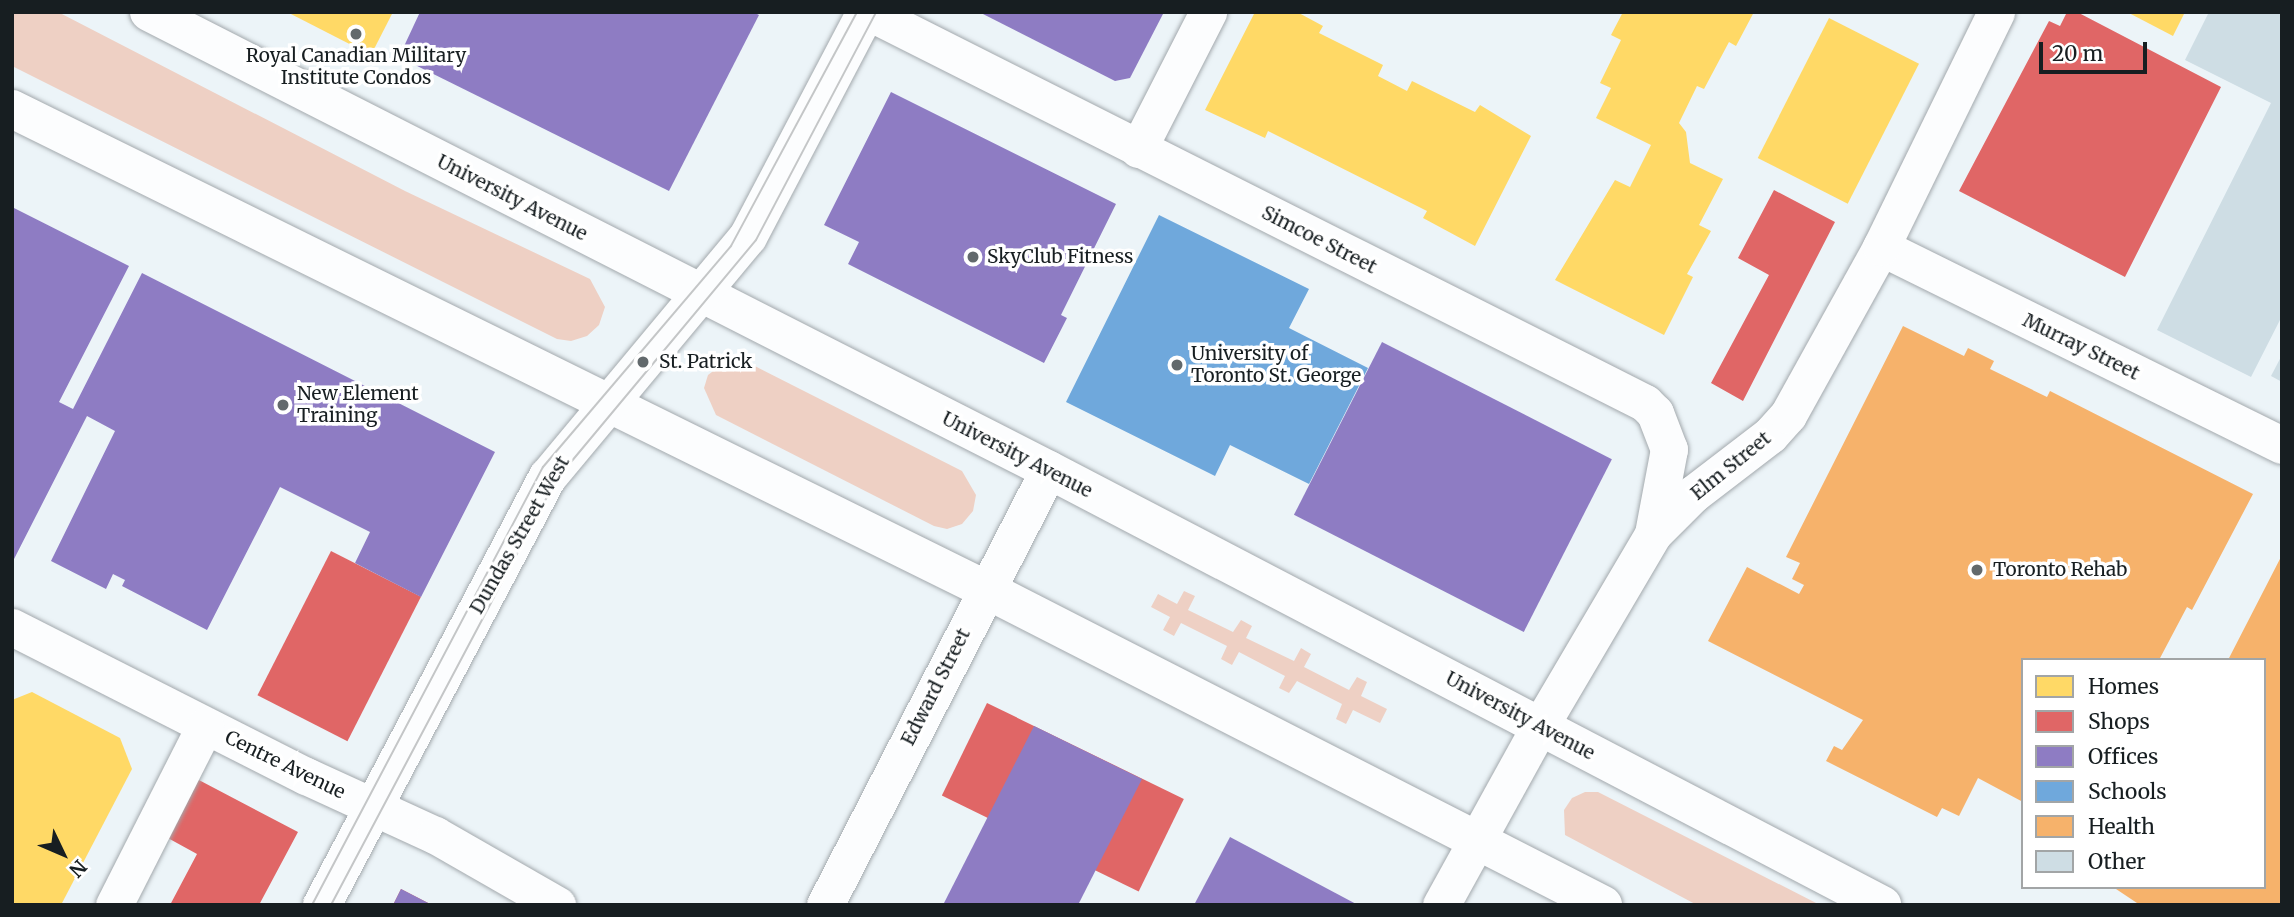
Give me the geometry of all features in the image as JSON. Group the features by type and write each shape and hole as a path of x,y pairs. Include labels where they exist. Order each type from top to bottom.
{"main road":[{"name":"University Avenue","path":"149,12 700,295 1049,470 1882,905"},
{"name":"Dundas Street West","path":"322,905 544,484 607,404 748,237 867,12"},
{"path":"12,109 987,590 1603,905"}],"street":[{"name":"Simcoe Street","path":"867,12 1645,403 1655,413 1669,449 1654,534"},
{"path":"1138,149 1208,12"},
{"name":"Elm Street","path":"1441,905 1539,726 1654,534 1693,494 1770,435 1788,415 1881,247 1985,16"},
{"name":"Murray Street","path":"1881,247 2282,445"},
{"name":"Edward Street","path":"825,905 1049,470"},
{"name":"Centre Avenue","path":"12,628 205,726 435,835 557,905"},
{"path":"114,905 205,726"}],"shaded area":[{"path":"12,12 58,12 405,191 590,279 605,307 599,325 587,336 571,341 557,339 12,66"},
{"path":"729,359 743,360 962,471 976,495 973,511 962,524 947,529 934,526 716,415 704,388 708,375"},
{"path":"1184,591 1195,596 1188,610 1233,632 1241,620 1252,626 1246,638 1294,661 1301,648 1311,654 1304,667 1349,690 1357,677 1367,682 1361,696 1387,709 1380,723 1353,710 1346,724 1336,719 1342,704 1297,681 1289,693 1279,688 1285,676 1239,652 1232,665 1221,659 1227,646 1181,623 1174,636 1163,630 1170,617 1151,607 1158,594 1177,604"},
{"path":"1585,792 1598,792 1820,905 1697,905 1565,835 1564,810 1572,798"}],"building: Homes":[{"name":"Royal Canadian Military Institute Condos","path":"287,12 393,12 371,55"},
{"path":"1255,12 1297,12 1323,26 1319,33 1383,65 1378,76 1407,91 1412,81 1475,112 1480,105 1531,136 1475,246 1423,218 1427,211 1268,131 1265,138 1205,110"},
{"path":"1623,12 1754,12 1736,46 1729,42 1704,89 1697,86 1679,123 1686,132 1690,163 1723,179 1699,225 1711,231 1687,274 1693,277 1664,335 1555,280 1615,180 1630,187 1651,145 1596,118 1611,88 1600,83 1621,40 1611,35"},
{"path":"2127,12 2185,12 2173,36"},
{"path":"1829,18 1919,64 1848,204 1758,158"},
{"path":"32,692 120,738 132,769 61,905 12,905 12,700"}],"building: Shops":[{"path":"2067,12 2077,12 2221,87 2125,277 1959,191 2049,21 2060,26"},
{"path":"1774,190 1835,222 1743,401 1711,383 1769,275 1738,258"},
{"path":"331,551 421,597 347,741 257,695"},
{"path":"987,703 1184,799 1139,892 942,796"},
{"path":"197,779 298,832 259,905 170,905 197,854 166,837"},
{"path":"401,889 432,905 393,905"}],"building: Offices":[{"path":"420,12 753,12 759,15 669,191 399,57"},
{"path":"979,12 1164,12 1130,78 1115,81"},
{"path":"891,92 1116,204 1061,315 1067,318 1044,363 848,264 859,242 824,225"},
{"path":"12,207 129,266 59,402 73,409 142,273 495,452 421,597 355,563 370,532 280,487 207,630 122,586 125,580 113,574 106,589 51,561 115,431 87,416 12,563"},
{"path":"1382,342 1612,459 1524,632 1294,515"},
{"path":"1034,726 1142,779 1078,905 943,905"},
{"path":"1230,837 1358,905 1194,905"},
{"path":"401,889 432,905 393,905"}],"building: Schools":[{"name":"University of Toronto St. George","path":"1159,215 1309,289 1289,328 1368,368 1309,484 1230,445 1215,476 1066,402"}],"building: Health":[{"name":"Toronto Rehab","path":"1903,326 1964,356 1968,348 1994,361 1990,369 2047,397 2050,391 2253,494 2192,610 2187,607 2160,658 2021,658 2021,801 1978,778 1959,816 1942,808 1937,817 1826,761 1834,746 1842,750 1863,720 1708,641 1747,567 1799,594 1804,585 1792,579 1800,563 1786,557"},
{"path":"2282,555 2282,905 2140,905 2116,889 2266,889 2266,658 2229,658"}],"building: Other":[{"path":"2209,12 2282,12 2282,316 2251,377 2157,330 2271,103 2185,60"},
{"path":"2282,355 2282,382 2271,376"}],"tram line":[{"path":"312,905 543,467 731,246 857,12"},
{"path":"331,905 556,480 756,240 876,12"}],"place":[{"name":"Royal Canadian Military Institute Condos","path":"356,34"},
{"name":"SkyClub Fitness","path":"973,257"},
{"name":"St. Patrick","path":"643,362"},
{"name":"University of Toronto St. George","path":"1177,365"},
{"name":"New Element Training","path":"283,405"},
{"name":"Toronto Rehab","path":"1977,570"}]}
